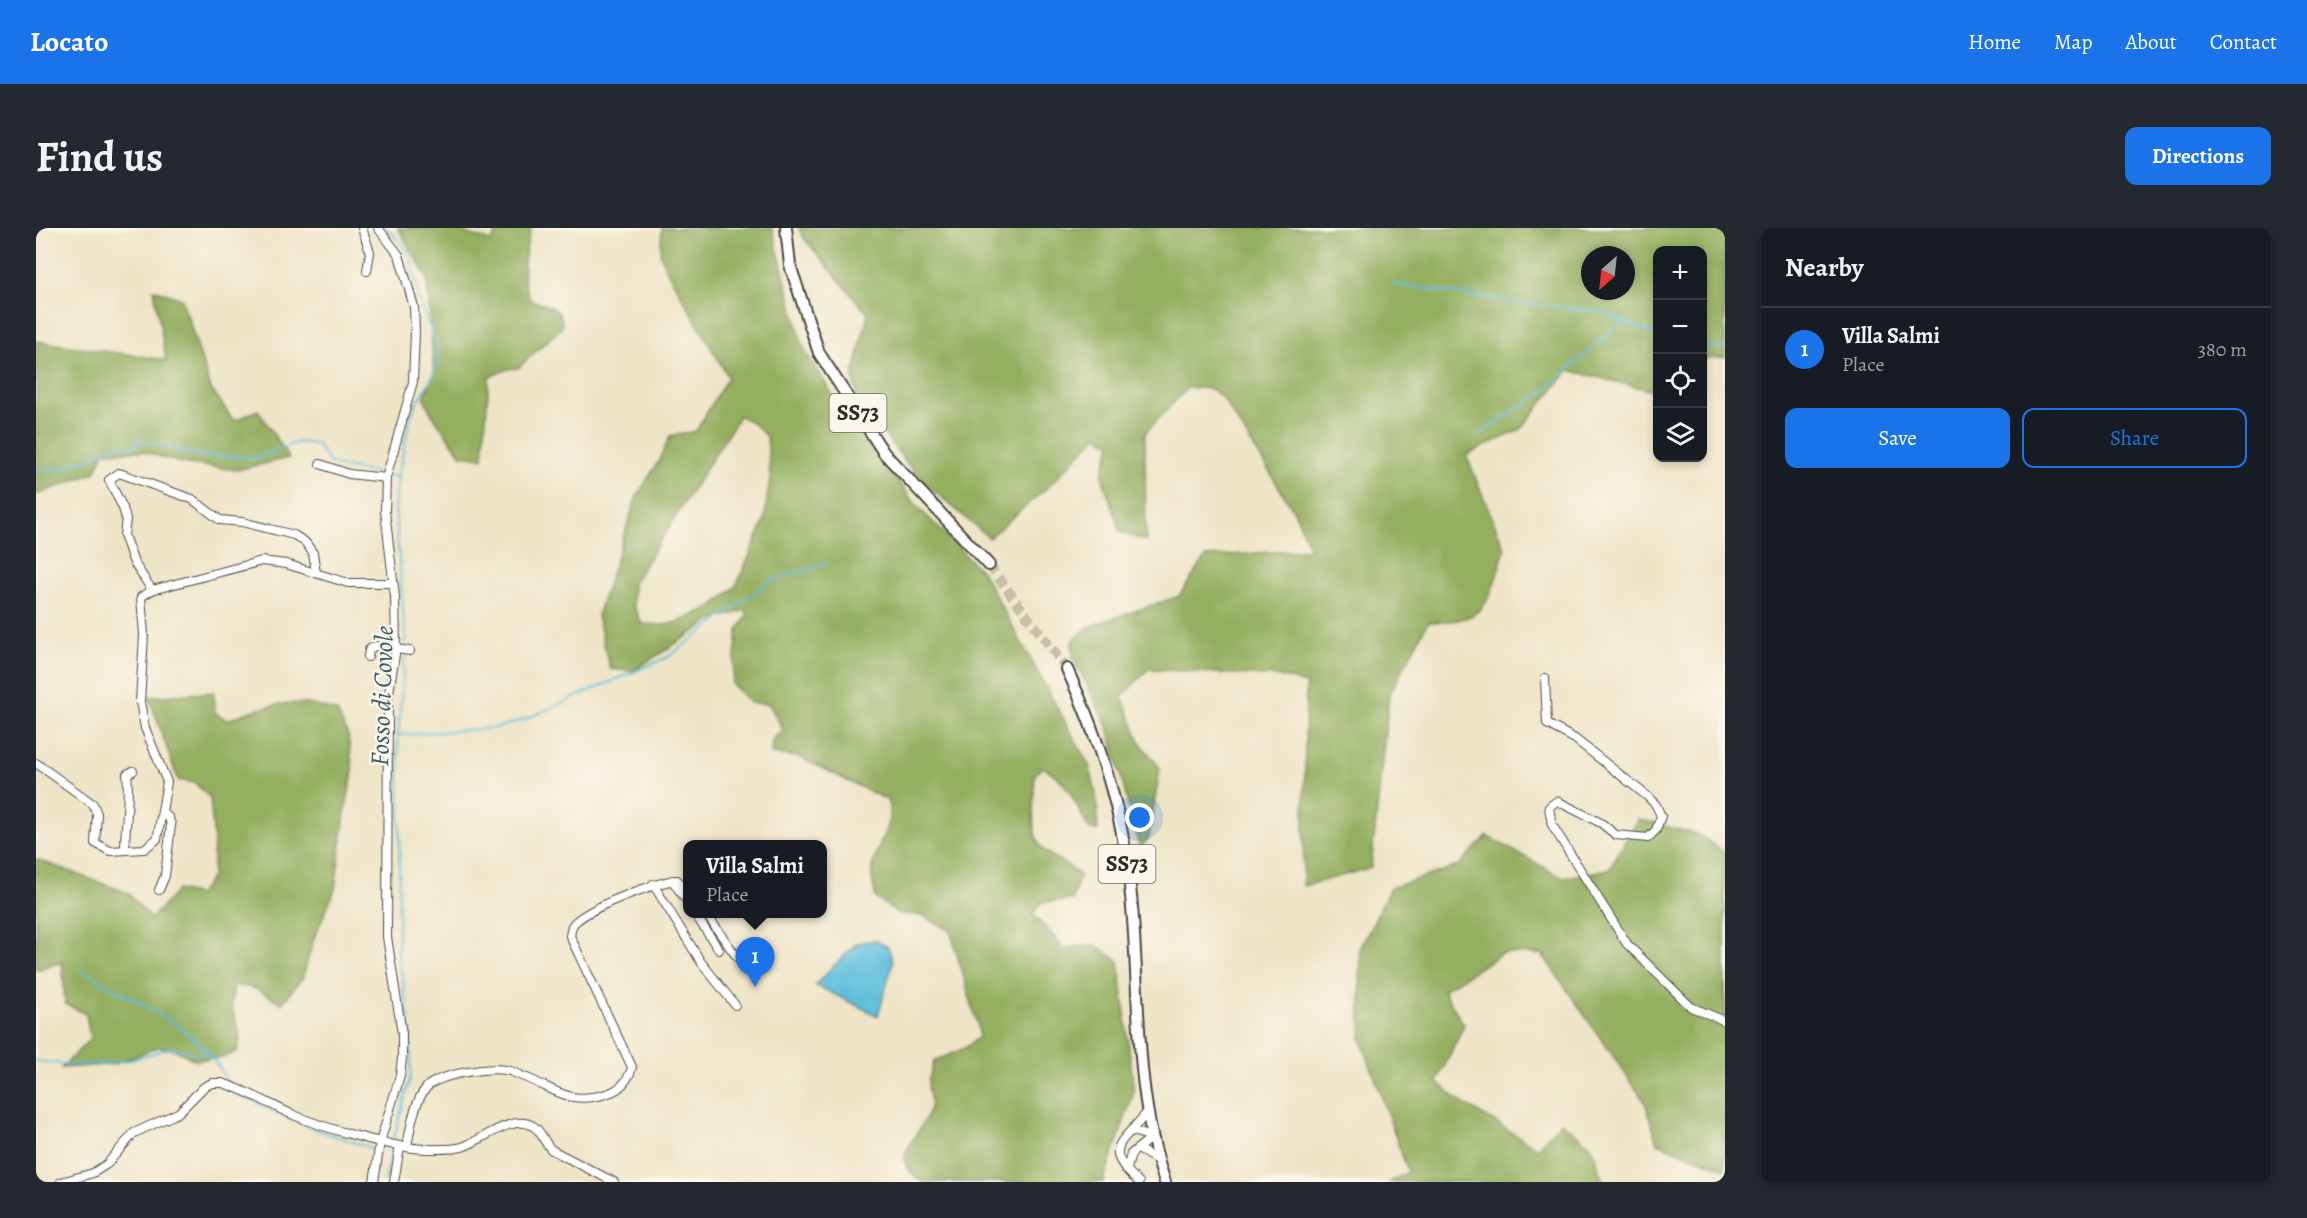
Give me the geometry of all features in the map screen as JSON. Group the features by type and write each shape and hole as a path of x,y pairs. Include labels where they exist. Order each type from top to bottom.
{"main road":[{"name":"SS73","path":"786,228 790,265 819,353 884,453 988,565"},
{"name":"SS73","path":"1067,669 1091,722 1113,786 1126,858 1148,1111 1157,1160 1165,1182"}],"street":[{"path":"362,228 370,252 367,271"},
{"path":"374,1182 376,1164 400,1076 402,1058 402,1034 387,938 388,699 402,650 386,511 386,478 413,382 415,332 414,307 399,255 378,228"},
{"path":"320,464 349,474 386,478"},
{"path":"152,590 134,563 124,535 126,519 109,480 118,473 192,498 220,520 242,522 294,535 305,542 313,554 316,573"},
{"path":"36,764 93,804 97,814 95,843 99,847 110,851 144,849 157,839 167,782 145,728 140,702 144,635 141,597 152,590 262,561 348,583 393,582"},
{"path":"368,657 369,650 375,646 402,650"},
{"path":"1545,678 1547,724 1575,739 1647,796 1656,805 1661,816 1656,830 1648,838 1616,835 1557,801 1549,807 1552,825 1627,944 1691,1007 1725,1021"},
{"path":"124,849 125,808 129,793 127,774 133,771"},
{"path":"159,890 165,876 171,825 169,818 162,812"},
{"path":"672,880 683,897"},
{"path":"394,1182 401,1147 421,1095 428,1086 452,1076 483,1070 508,1070 579,1100 613,1092 624,1083 630,1076 629,1061 570,936 572,925 583,917 653,884 677,880 683,886"},
{"path":"653,884 701,962 735,1005"},
{"path":"698,918 719,950"},
{"path":"709,918 737,957"},
{"path":"61,1182 93,1173 107,1164 134,1133 178,1113 212,1083 222,1083 240,1089 291,1114 381,1144 401,1147 463,1147 486,1134 518,1123 528,1123 541,1132 545,1144 552,1150 614,1182"},
{"path":"1136,1181 1121,1162 1117,1150 1124,1137 1132,1131 1148,1111"},
{"path":"1132,1131 1152,1137"},
{"path":"1127,1169 1131,1154 1152,1137"},
{"path":"1138,1149 1157,1160"}],"green space":[{"path":"398,228 448,228 491,241 500,228 531,228 524,265 527,292 531,301 557,311 562,327 518,368 508,369 489,377 483,458 461,455 431,413 424,398 434,372 427,277"},
{"path":"662,228 772,228 803,347 835,399 917,506 983,573 1090,767 1097,800 1098,830 1090,830 1066,787 1053,773 1043,767 1035,774 1033,816 1036,837 1045,851 1080,875 1072,900 1041,902 1033,914 1064,948 1095,945 1119,961 1134,1092 1103,1182 923,1182 911,1173 905,1156 930,1107 928,1084 934,1061 965,1048 979,1037 978,1026 950,930 923,916 897,913 876,898 872,869 889,817 887,800 799,757 771,754 772,740 783,730 769,704 750,703 732,684 738,630 747,616 746,610 712,620 633,671 610,669 597,616 637,496 660,459 670,436 696,431 728,377 666,269 660,254","holes":["738,415 753,423 767,437 770,478 764,522 736,586 714,605 681,621 664,625 642,624 633,604 633,583 737,420"]},
{"path":"799,228 1725,228 1725,357 1707,358 1707,246 1653,246 1653,391 1569,370 1520,430 1466,455 1505,549 1495,583 1490,596 1475,613 1464,618 1428,622 1389,695 1371,868 1303,886 1306,684 1283,677 1148,669 1122,697 1141,744 1160,768 1149,837 1140,850 1108,727 1073,658 1072,642 1088,627 1179,596 1206,557 1310,549 1294,511 1224,400 1212,389 1188,387 1145,433 1146,541 1120,532 1102,476 1111,444 1098,435 1049,486 989,538 917,476 858,400 853,376 868,314 803,237"},
{"path":"154,289 182,299 211,389 234,421 258,410 289,458 237,470 181,463 142,451 104,452 95,473 36,495 36,341 166,360"},
{"path":"214,692 215,713 227,720 269,706 308,704 337,712 348,735 353,772 335,889 314,938 303,977 282,1003 254,988 234,985 231,1005 240,1036 237,1052 224,1057 195,1060 176,1050 158,1047 115,1064 61,1068 90,1039 86,1014 65,1004 62,962 36,970 36,859 128,893 151,919 178,890 198,895 212,877 214,842 210,798 195,783 178,780 149,697"},
{"path":"1638,819 1699,835 1725,853 1725,1169 1657,1143 1645,1102 1542,954 1502,953 1443,990 1464,1025 1437,1082 1461,1102 1537,1148 1561,1122 1592,1147 1603,1182 1390,1182 1408,1172 1361,1038 1360,949 1390,888 1458,866 1487,836 1563,878 1609,869"}],"water":[{"path":"875,940 888,947 893,962 878,1016 815,985 857,943"}],"waterway":[{"name":"Fosso di Covole","path":"387,228 410,253 419,300 435,339 437,360 432,379 418,400 410,418 398,477 395,508 406,647"},
{"path":"1393,284 1520,303 1598,311 1653,334"},
{"path":"1478,435 1543,391 1623,322"},
{"path":"1707,347 1725,347"},
{"path":"36,471 65,468 115,447 137,445 138,440 199,455 256,458 298,442 317,444 328,461 335,465 398,477"},
{"path":"399,735 496,728 523,720 668,657 770,581 827,563"},
{"name":"Fosso di Covole","path":"393,1141 411,1075 411,1032 398,952 400,807 398,736 405,653"},
{"path":"80,969 163,1016 183,1030 216,1062 227,1082"},
{"path":"36,1061 73,1065 99,1064 126,1061 170,1048 210,1056"},
{"path":"229,1088 230,1091 312,1128 377,1150"},
{"name":"Fosso di Covole","path":"385,1182 393,1147"}],"tunnel":[{"path":"989,565 1067,669"}],"place":[{"name":"Villa Salmi","path":"755,987"}]}
